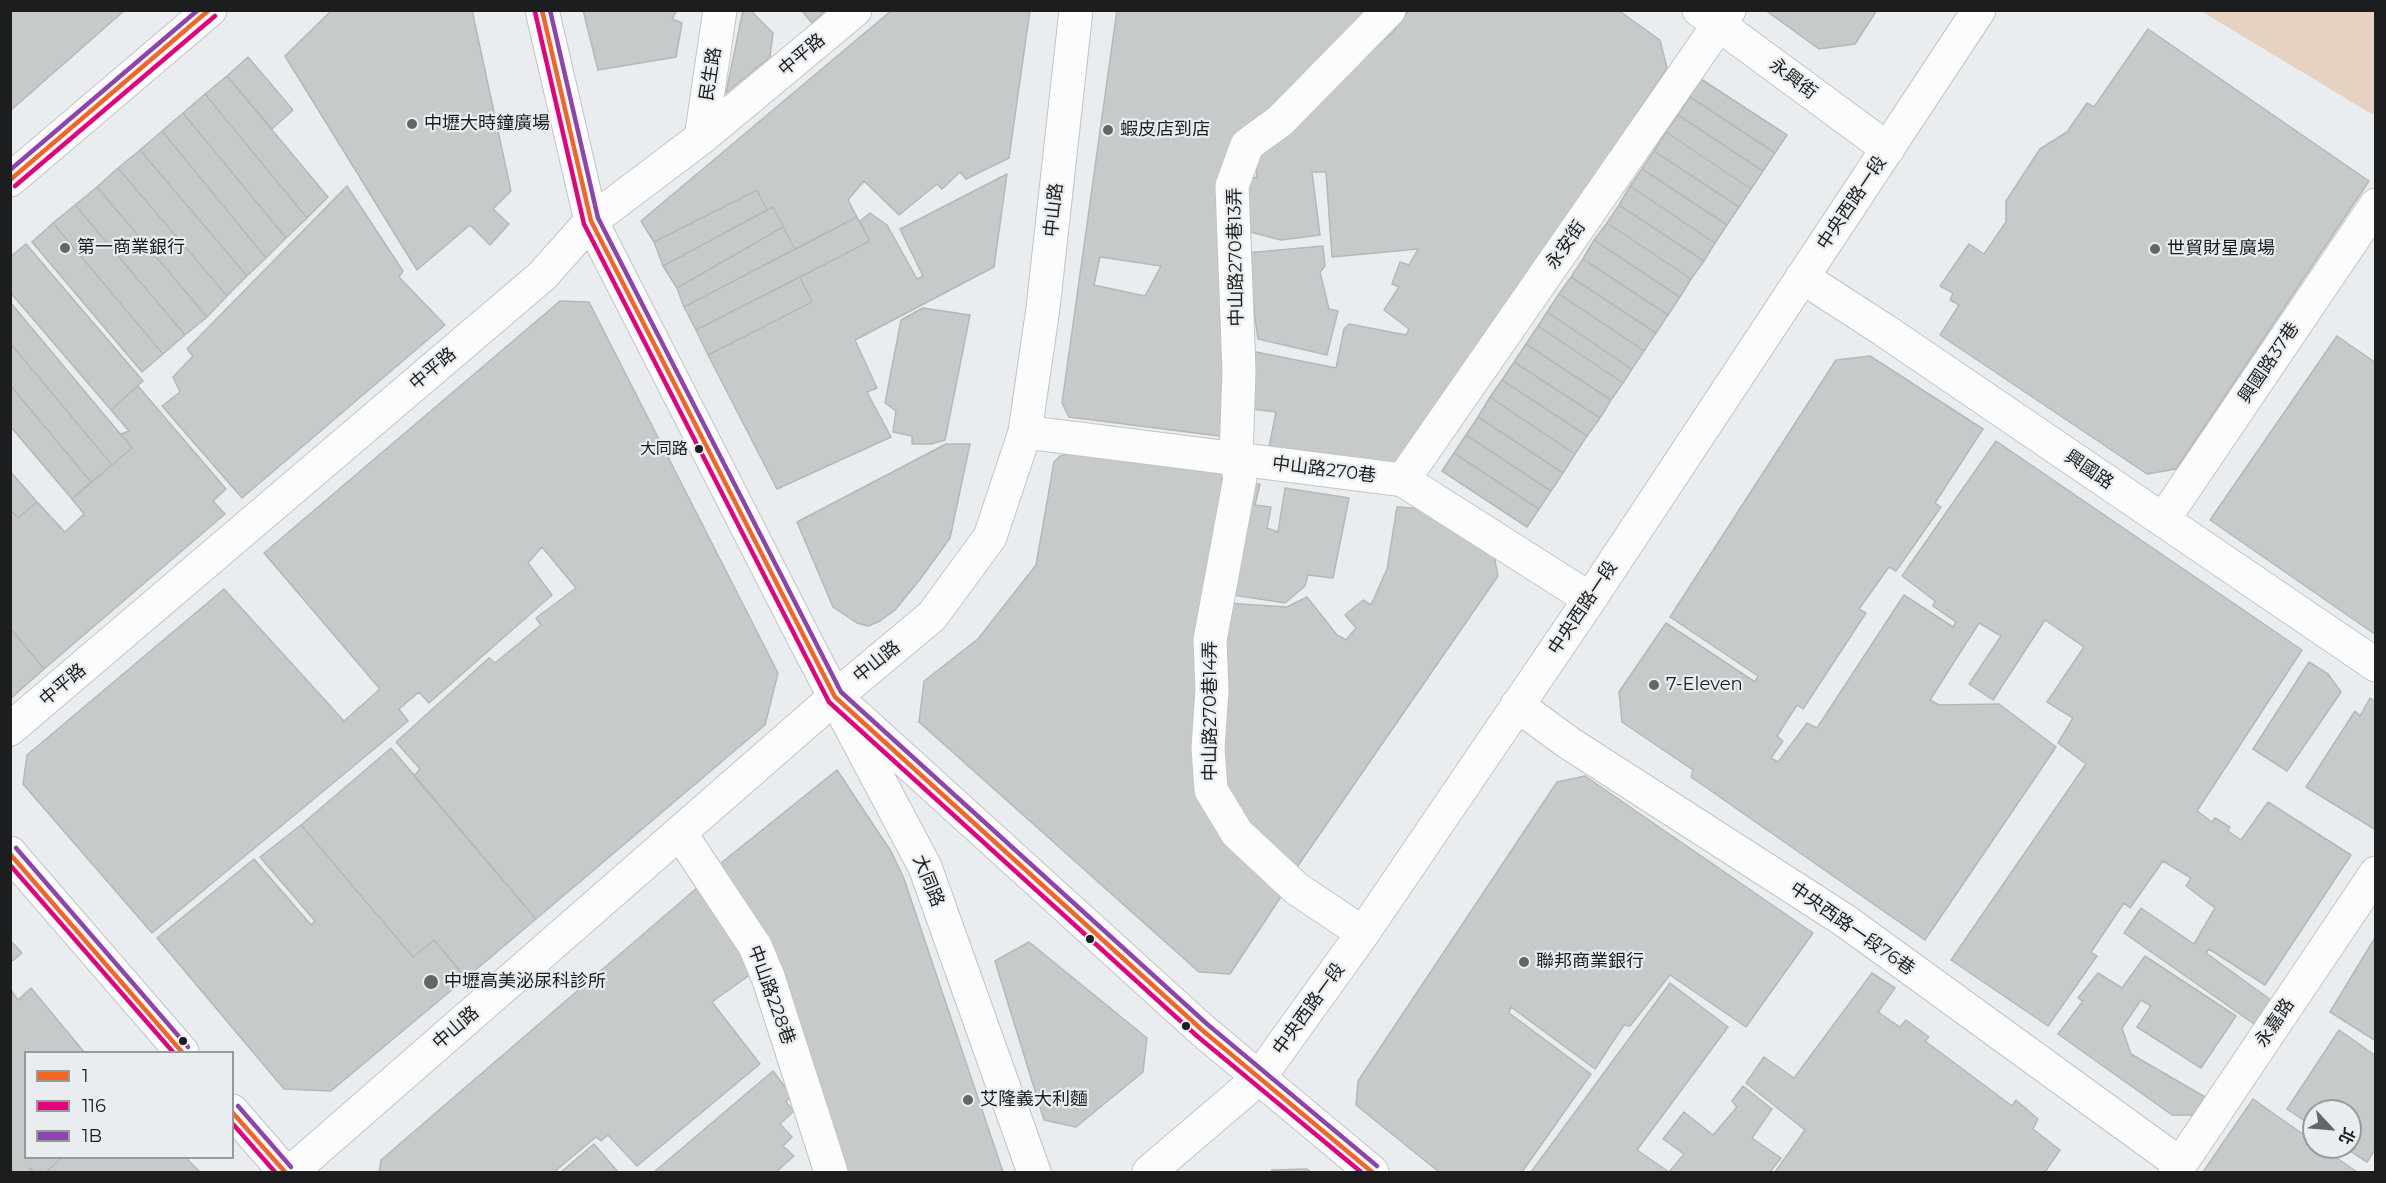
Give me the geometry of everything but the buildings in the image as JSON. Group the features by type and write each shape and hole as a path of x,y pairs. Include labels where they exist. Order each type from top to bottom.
{"street":[{"path":"10,180 210,10"},
{"name":"大同路","path":"542,10 591,221 835,697 925,867 1034,1173"},
{"name":"民生路","path":"701,138 720,10"},
{"name":"中平路","path":"10,729 542,276 591,221 701,138 855,10"},
{"name":"中山路","path":"291,1173 835,697 932,616 990,537 1025,432 1043,308 1076,10"},
{"name":"中山路270巷13弄","path":"1236,459 1239,371 1232,186 1247,145 1280,121 1389,10"},
{"name":"中央西路一段","path":"1149,1173 1258,1078 1363,933 1590,599 1979,10"},
{"name":"永興街","path":"1716,15 1888,149"},
{"name":"永安街","path":"1403,480 1716,15"},
{"name":"興國路37巷","path":"2163,520 2376,205"},
{"name":"興國路","path":"1802,277 1884,330 2376,665"},
{"name":"中山路270巷","path":"1025,432 1403,480 1590,599"},
{"name":"中山路270巷14弄","path":"1236,459 1240,478 1210,640 1212,690 1208,748 1211,790 1237,833 1297,889 1363,933"},
{"path":"835,697 1202,1030 1372,1173"},
{"name":"中央西路一段76巷","path":"1517,705 1569,743 1844,920 2177,1168"},
{"name":"中山路228巷","path":"680,833 755,946 768,977 831,1173"},
{"path":"10,853 180,1051"},
{"name":"永嘉路","path":"2177,1168 2376,873"},
{"path":"234,1113 285,1173"}],"shaded area":[{"path":"2201,11 2375,11 2375,116"}],"transit line":[{"name":"1B","path":"10,170 198,10"},
{"name":"1","path":"10,180 209,10"},
{"name":"1","path":"542,10 591,221 835,697 1202,1030 1372,1172"},
{"name":"1B","path":"550,10 598,218 841,692 1207,1024 1377,1166"},
{"name":"116","path":"535,12 584,224 829,702 1197,1036 1361,1172"},
{"name":"116","path":"15,186 215,16"},
{"name":"1B","path":"16,848 188,1047"},
{"name":"1","path":"10,854 181,1051"},
{"name":"116","path":"10,865 172,1051"},
{"name":"1B","path":"238,1106 291,1167"},
{"name":"1","path":"234,1114 285,1172"},
{"name":"116","path":"234,1125 275,1172"}],"place":[{"name":"中壢大時鐘廣場","path":"412,124"},
{"name":"蝦皮店到店","path":"1108,130"},
{"name":"第一商業銀行","path":"65,248"},
{"name":"世貿財星廣場","path":"2155,249"},
{"name":"大同路","path":"699,449"},
{"name":"7-Eleven","path":"1654,685"},
{"name":"聯邦商業銀行","path":"1524,962"},
{"name":"中壢高美泌尿科診所","path":"431,982"},
{"name":"艾隆義大利麵","path":"968,1100"}]}
